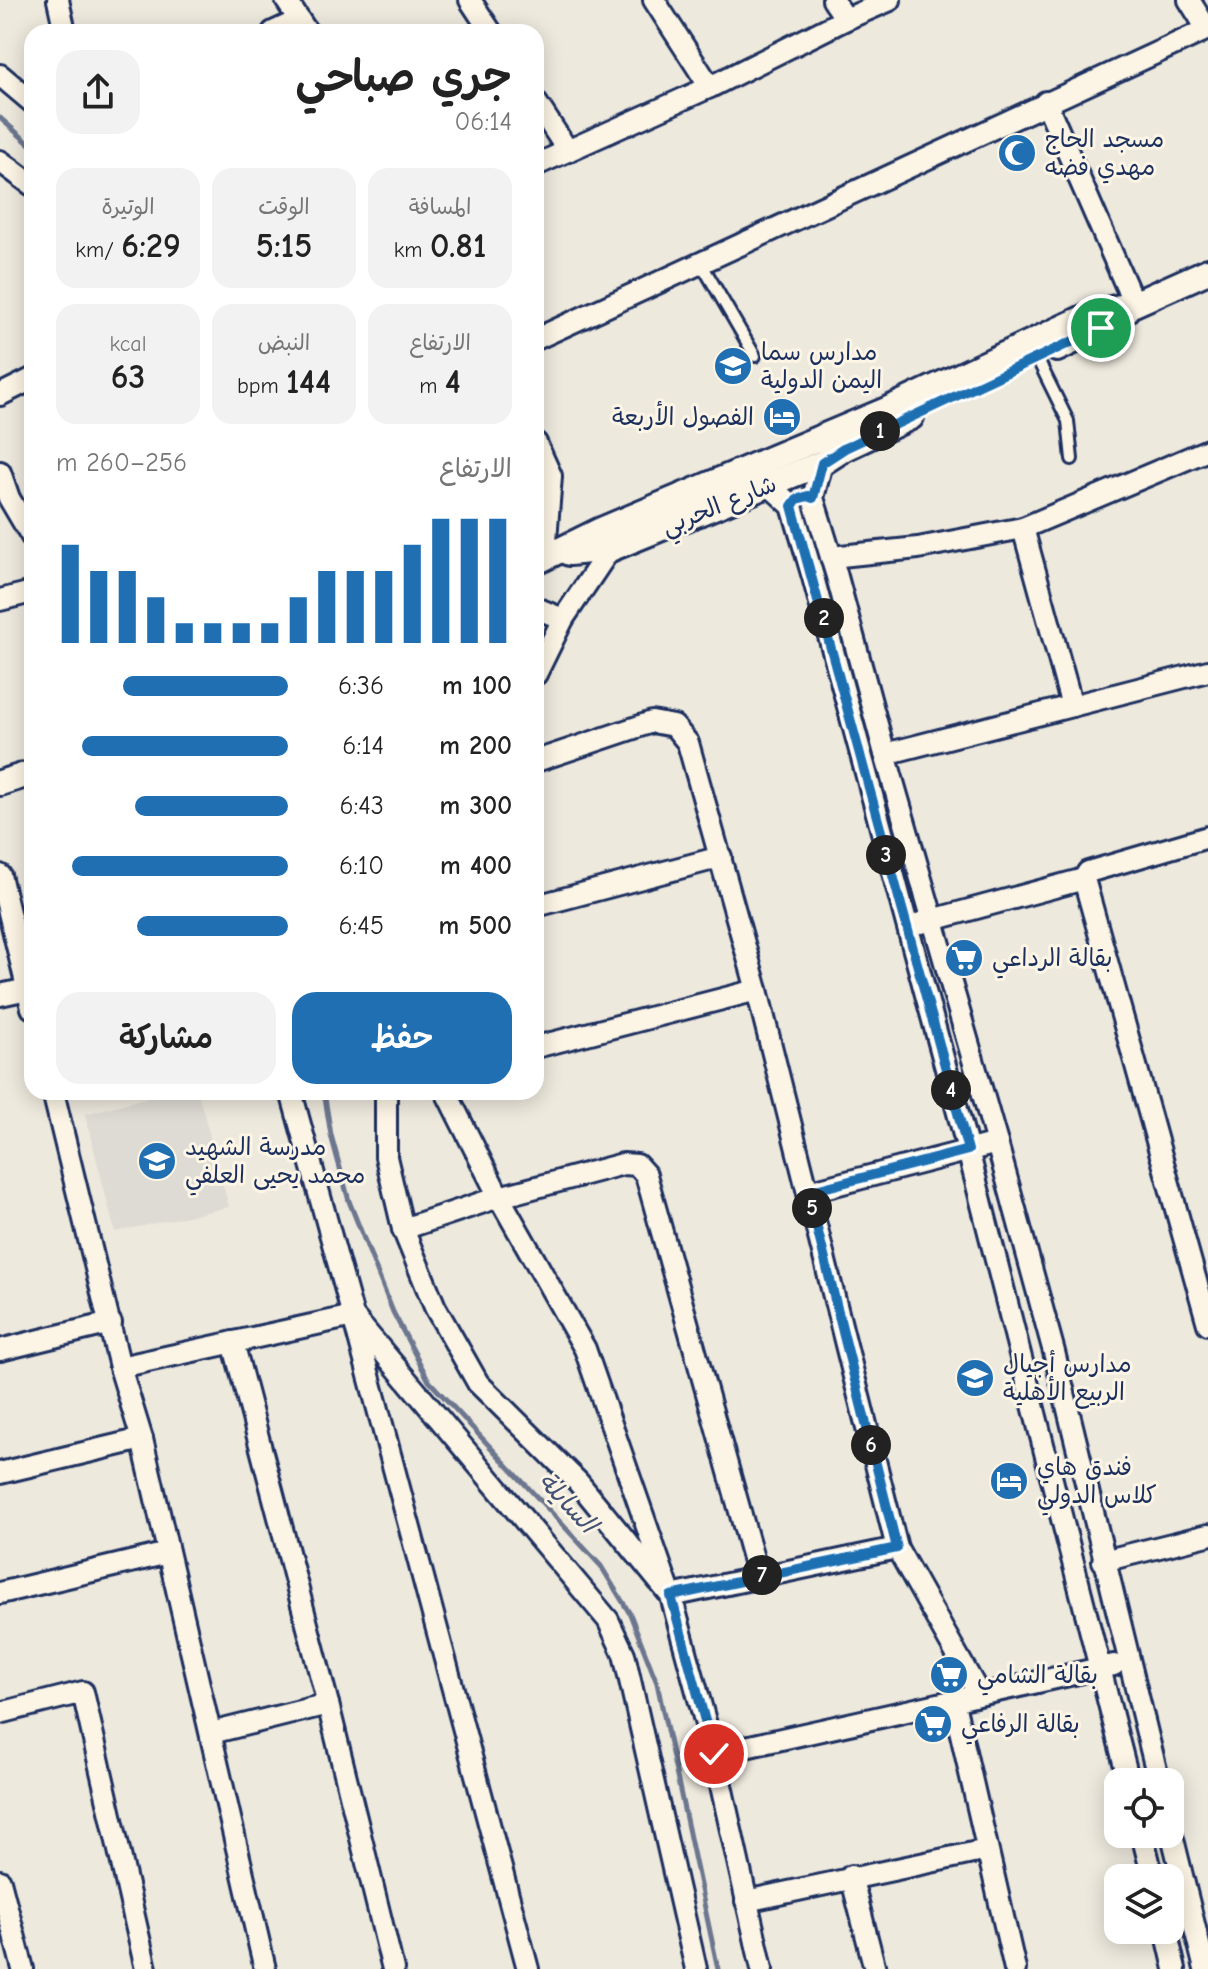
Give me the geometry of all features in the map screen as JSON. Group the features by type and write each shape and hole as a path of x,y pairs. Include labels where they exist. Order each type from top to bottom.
{"street":[{"path":"58,0 63,24"},
{"path":"286,0 302,24"},
{"path":"470,0 486,24"},
{"path":"654,0 710,87"},
{"path":"833,0 846,19"},
{"path":"544,162 710,87 890,0"},
{"path":"544,335 1208,29 1189,0"},
{"path":"0,75 24,95"},
{"path":"1046,102 1134,304"},
{"path":"544,114 568,151"},
{"path":"0,161 24,179"},
{"name":"شارع الحربي","path":"544,545 601,530 884,411 1094,313 1134,304 1208,271"},
{"name":"شارع الحربي","path":"544,545 610,549 769,485 822,463 845,448 1101,328 1134,304"},
{"path":"0,395 24,383"},
{"path":"831,557 918,548 1023,528 1208,450"},
{"path":"544,461 551,476 544,536"},
{"path":"822,463 813,498 1054,1352 1156,1768"},
{"path":"0,472 9,498 24,523"},
{"path":"769,485 792,506 968,1150 1126,1768"},
{"path":"792,506 797,499 813,498"},
{"path":"1023,528 1072,706"},
{"path":"544,658 563,619 610,549"},
{"path":"0,600 24,594"},
{"path":"544,611 563,619"},
{"path":"885,754 1208,671"},
{"path":"544,758 652,722 674,726 688,743 757,990 897,1548 979,1694"},
{"path":"0,783 24,776"},
{"path":"0,799 24,792"},
{"path":"906,927 1084,879 1088,872 1207,843"},
{"path":"544,904 721,857"},
{"path":"0,875 24,971"},
{"path":"1084,879 1208,1324"},
{"path":"544,1045 757,990"},
{"path":"0,995 24,995"},
{"path":"55,1100 120,1367 142,1439 265,1969"},
{"path":"293,1100 528,1969"},
{"path":"386,1100 386,1157 403,1229 435,1307 478,1383 578,1482 671,1596"},
{"path":"450,1100 499,1197 585,1349 671,1596 714,1754 762,1969"},
{"path":"808,1192 997,1143"},
{"path":"403,1229 499,1197 623,1164 637,1165 646,1175 758,1576"},
{"path":"1187,1254 1208,1248"},
{"path":"120,1367 353,1316"},
{"path":"353,1316 608,1620 624,1654 696,1969"},
{"path":"0,1350 111,1323"},
{"path":"233,1342 328,1704 393,1969"},
{"path":"0,1473 142,1439"},
{"path":"1103,1561 1208,1535"},
{"path":"671,1596 897,1548"},
{"path":"0,1593 168,1553"},
{"path":"714,1754 1129,1662"},
{"path":"0,1713 83,1692 146,1969"},
{"path":"953,1699 1015,1969"},
{"path":"211,1733 328,1704"},
{"path":"1175,1848 1205,1969"},
{"path":"746,1901 851,1876 987,1850"},
{"path":"851,1876 875,1969"},
{"path":"0,1881 23,1969"},
{"path":"1169,1944 1175,1969"}],"lane":[{"path":"701,263 755,356"},
{"path":"1037,358 1068,421 1072,459"}],"shaded area":[{"name":"مدرسة الشهيد محمد يحيى العلفي","path":"138,1100 200,1100 229,1207 115,1232 85,1114"}],"waterway":[{"name":"السايلة","path":"0,118 24,139"},
{"name":"السايلة","path":"325,1100 331,1135 349,1201 393,1312 429,1381 601,1566 630,1614 657,1683 718,1969"}],"place":[{"name":"مسجد الحاج مهدي فضه","path":"1017,153"},
{"name":"مدارس سما اليمن الدولية","path":"733,366"},
{"name":"الفصول الأربعة","path":"782,417"},
{"name":"بقالة الرداعي","path":"964,958"},
{"name":"مدرسة الشهيد محمد يحيى العلفي","path":"157,1161"},
{"name":"مدارس أجيال الربيع الأهلية","path":"975,1378"},
{"name":"فندق هاي كلاس الدولي","path":"1009,1481"},
{"name":"بقالة الشامي","path":"949,1675"},
{"name":"بقالة الرفاعي","path":"933,1724"}],"route":[{"path":"714,1754 671,1596 897,1548 808,1192 968,1150 792,506 797,499 813,498 822,463 845,448 1101,328"}]}
